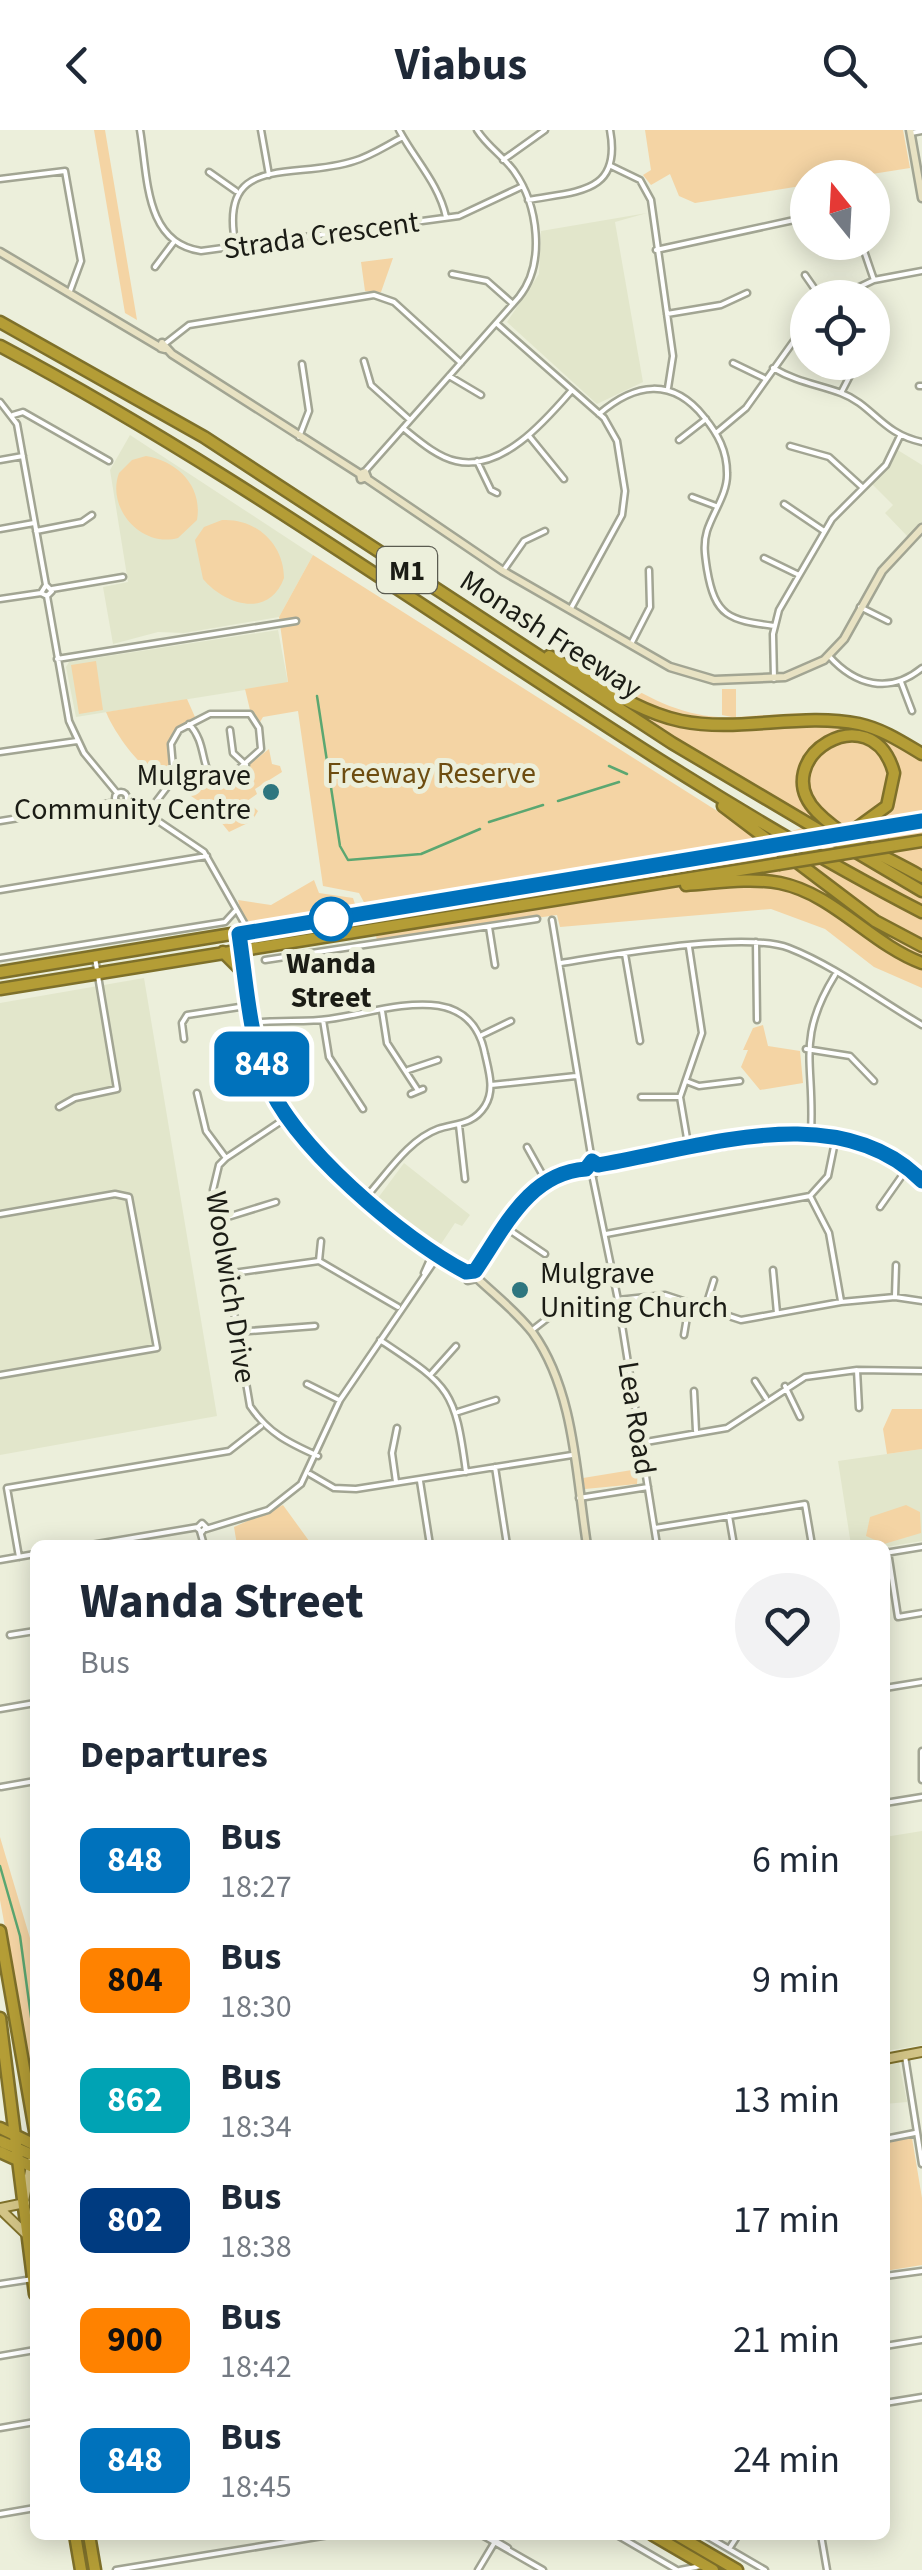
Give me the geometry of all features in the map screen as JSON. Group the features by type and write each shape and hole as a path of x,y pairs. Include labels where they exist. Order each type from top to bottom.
{"highway":[{"name":"Monash Freeway","path":"0,322 204,438 672,743 922,891"},
{"name":"Monash Freeway","path":"0,346 230,478 634,745 922,912"},
{"path":"500,629 626,699 679,720 728,724 820,720 861,724 922,754"},
{"path":"857,830 889,802 893,769 872,741 842,736 822,743 811,756 804,775 809,801 828,822 922,877"},
{"path":"634,745 748,823 884,928 922,946"},
{"path":"0,972 922,821"},
{"path":"0,989 922,841"},
{"path":"612,891 778,883 818,898 880,943 922,964"},
{"path":"377,911 380,926"},
{"path":"223,952 245,974"},
{"path":"0,1932 10,2094 9,2151"},
{"path":"3,2029 30,2106"},
{"path":"0,2114 10,2094"},
{"path":"0,2128 21,2204 30,2264"},
{"path":"0,2140 9,2151"},
{"path":"76,2540 81,2570"},
{"path":"89,2540 94,2570"},
{"path":"663,2540 714,2567 737,2570"},
{"path":"682,2540 714,2567"}],"main road":[{"path":"890,2058 922,2052"},
{"path":"21,2204 27,2196 30,2178"},
{"path":"0,2209 30,2201"},
{"path":"0,2209 25,2232"},
{"path":"28,2250 30,2236"}],"street":[{"path":"140,130 154,212 172,243 156,268"},
{"path":"262,130 269,175"},
{"path":"399,130 442,197 446,218"},
{"path":"364,475 513,304 535,264 523,186 477,130"},
{"path":"503,160 544,130"},
{"path":"528,200 589,189 612,166 610,130"},
{"path":"922,131 911,132 922,198"},
{"path":"236,246 231,214 236,191 251,180 354,162 403,137"},
{"path":"68,164 64,170 81,262 69,293"},
{"path":"612,166 634,176 646,188 674,360 668,388"},
{"path":"0,179 64,170"},
{"path":"210,172 236,191"},
{"name":"Strada Crescent","path":"172,243 201,252 446,218 467,214 523,186"},
{"path":"656,250 790,220"},
{"path":"0,252 164,345 503,571 631,644 700,678 774,679 806,671 829,656 844,639 890,561 922,528"},
{"path":"867,260 874,280 922,271"},
{"path":"452,274 487,281 513,304"},
{"path":"805,276 808,280"},
{"path":"667,314 721,305 747,293"},
{"path":"164,345 189,324 374,295 396,305 462,362"},
{"path":"496,324 599,414 616,437 625,503 620,522 570,610"},
{"path":"716,433 746,408 790,346"},
{"path":"364,361 371,385 410,420"},
{"path":"733,363 766,380"},
{"path":"298,436 309,412 302,364"},
{"path":"774,368 800,384 841,392 900,436 922,442"},
{"path":"449,376 481,394"},
{"path":"841,392 848,380"},
{"path":"599,414 636,389 668,388 688,399 706,419 716,433 727,471 704,548 715,603 733,618 774,626"},
{"path":"403,428 448,458 477,462 529,436 572,390"},
{"path":"0,402 13,415 46,585 52,589 123,577"},
{"path":"13,415 23,412 109,461"},
{"path":"679,440 706,419"},
{"path":"529,436 564,479"},
{"path":"774,679 774,626 799,574 824,532 888,462 900,436"},
{"path":"790,446 829,456 862,488"},
{"path":"0,460 22,456"},
{"path":"477,462 490,490 497,492"},
{"path":"692,497 717,506"},
{"path":"784,504 824,532"},
{"path":"36,531 82,522 92,515"},
{"path":"0,530 34,523"},
{"path":"503,571 521,544 546,531"},
{"path":"764,558 799,574"},
{"path":"631,644 650,607 648,570"},
{"path":"41,592 46,585"},
{"path":"52,589 47,596 66,710 77,740 118,793 117,802"},
{"path":"0,599 41,592 47,596"},
{"path":"860,607 888,622"},
{"path":"57,659 296,620"},
{"path":"829,656 860,681 901,682 922,668"},
{"path":"901,682 912,711"},
{"path":"149,812 174,778 172,739 189,724 210,714 252,716 262,746 246,765 226,776 209,775 202,740 189,724"},
{"path":"230,730 233,753 246,765"},
{"path":"0,752 77,740"},
{"path":"118,793 125,793 127,800"},
{"path":"0,822 127,800 207,856 222,878 244,933 241,950 253,1022 267,1082 286,1118 366,1197 436,1254 473,1274 531,1331 560,1388 585,1540"},
{"path":"0,890 207,856"},
{"path":"0,958 225,922 235,911"},
{"path":"266,960 537,919"},
{"path":"473,1274 524,1200 546,1180 589,1172 595,1163 552,920"},
{"path":"489,926 495,966"},
{"path":"174,930 176,944"},
{"path":"561,963 756,942 789,948 922,1025"},
{"path":"756,942 757,1020"},
{"path":"688,1150 680,1097 702,1033 689,948"},
{"path":"625,954 640,1041"},
{"path":"58,1107 75,1098 118,1089 95,957"},
{"path":"811,1132 806,1049 818,1002 835,974"},
{"path":"253,1022 284,1018 323,1020 426,1003 446,1005 464,1014 482,1035 491,1085 486,1105 474,1119 441,1128 413,1144 366,1197"},
{"path":"184,1039 182,1023 187,1016 250,1005"},
{"path":"382,1011 387,1043 420,1090 411,1094"},
{"path":"323,1020 329,1057 363,1109"},
{"path":"482,1035 511,1021"},
{"path":"806,1049 850,1056 874,1080"},
{"path":"408,1070 439,1060"},
{"path":"491,1085 577,1076"},
{"path":"686,1081 699,1086 740,1081"},
{"path":"197,1092 206,1131 226,1158"},
{"path":"641,1097 680,1097"},
{"name":"Woolwich Drive","path":"286,1118 226,1158 214,1179 244,1390 262,1425 318,1456"},
{"path":"459,1125 465,1179"},
{"path":"595,1163 811,1132 876,1147 922,1181"},
{"path":"606,1234 810,1196 828,1176 836,1136"},
{"path":"527,1147 546,1180"},
{"path":"880,1207 908,1168"},
{"name":"Lea Road","path":"589,1172 606,1234 656,1540"},
{"path":"0,1374 156,1348 127,1195 132,1184"},
{"path":"0,1214 127,1195"},
{"path":"810,1196 829,1232 841,1302"},
{"path":"218,1220 276,1202"},
{"path":"505,1227 545,1254"},
{"path":"320,1261 321,1240"},
{"path":"121,1540 202,1529 268,1510 310,1474 340,1400 436,1254"},
{"path":"226,1274 320,1261 400,1308"},
{"path":"895,1297 896,1266"},
{"path":"773,1270 777,1313"},
{"path":"705,1310 714,1280"},
{"path":"618,1300 665,1295 741,1320 841,1302 895,1297 922,1301"},
{"path":"684,1335 688,1305"},
{"path":"531,1331 553,1314"},
{"path":"236,1332 315,1326"},
{"path":"380,1340 431,1374 458,1412 466,1472"},
{"path":"431,1374 456,1346"},
{"path":"640,1443 727,1428 785,1386 805,1377 857,1370 922,1371"},
{"path":"857,1370 859,1408"},
{"path":"754,1381 767,1399"},
{"path":"307,1384 340,1400"},
{"path":"785,1386 800,1417"},
{"path":"694,1392 696,1433"},
{"path":"458,1412 496,1400"},
{"path":"19,1557 8,1488 229,1451 262,1425"},
{"path":"396,1483 392,1453 397,1428"},
{"path":"310,1474 343,1490 572,1455"},
{"path":"495,1467 506,1540"},
{"path":"420,1479 429,1540"},
{"path":"579,1498 648,1487"},
{"path":"655,1528 805,1504 811,1540"},
{"path":"729,1516 733,1540"},
{"path":"202,1529 204,1540"},
{"path":"890,1551 922,1547"},
{"path":"0,1560 30,1555"},
{"path":"890,1573 898,1616 922,1612"},
{"path":"10,1635 30,1632"},
{"path":"890,1687 922,1682"},
{"path":"0,1708 30,1704"},
{"path":"922,1751 922,1780"},
{"path":"1,1787 30,1782"},
{"path":"890,1801 922,1797"},
{"path":"904,2056 919,2122 922,2164"},
{"path":"890,2137 917,2133"},
{"path":"890,2275 922,2271"},
{"path":"0,2284 30,2279"},
{"path":"890,2345 922,2340"},
{"path":"0,2356 30,2351"},
{"path":"890,2403 922,2398"},
{"path":"0,2428 30,2423"},
{"path":"0,2514 30,2509"},
{"path":"116,2570 299,2540"},
{"path":"478,2570 495,2540"},
{"path":"497,2540 543,2570"},
{"path":"626,2540 678,2570 714,2567"},
{"path":"714,2540 764,2570"},
{"path":"730,2549 735,2540"},
{"path":"822,2540 827,2570"}],"shaded area":[{"path":"647,213 615,222 643,382 597,404 507,322 539,274 541,231"},
{"path":"130,435 313,555 279,617 184,633 158,632 113,644 103,587 128,582 110,470"},
{"path":"896,449 922,465 922,526 909,538 885,513 893,505 870,482"},
{"path":"278,630 288,683 76,717 66,667 69,662"},
{"path":"144,978 217,1416 0,1455 0,1003"},
{"path":"404,1163 470,1215 462,1226 455,1223 437,1250 391,1216 394,1211 378,1198"},
{"path":"922,1449 922,1541 890,1546 890,1540 850,1540 838,1461"},
{"path":"922,1831 922,2045 890,2050 890,1836"},
{"path":"899,2063 907,2102 890,2104 890,2064"}],"green space":[{"path":"94,130 105,130 137,320 125,313"},
{"path":"645,130 903,130 910,168 890,171 890,160 790,160 790,188 695,203 679,196 670,174 651,185 643,175 651,170"},
{"path":"393,258 381,292 365,291 361,262"},
{"path":"146,456 177,469 196,496 197,520 178,538 151,537 122,512 116,486 119,473 132,460"},
{"path":"222,520 246,523 257,529 279,554 284,578 268,599 246,604 234,601 203,579 195,540 204,527"},
{"name":"Freeway Reserve","path":"313,555 763,840 808,826 605,700 618,679 687,712 732,717 722,715 722,689 736,689 736,717 811,713 853,717 897,732 922,746 922,988 874,967 825,929 771,909 560,927 557,915 377,941 371,906 366,906 359,893 323,886 298,711 263,717 260,722 250,710 245,689 288,682 279,617"},
{"path":"96,661 103,710 79,714 71,665"},
{"path":"187,699 195,717 178,727 169,743 172,766 192,782 233,777 269,749 272,764 280,766 282,772 255,789 257,794 247,801 258,811 252,821 229,832 211,810 174,784 176,780 156,776 146,768 117,733 106,712"},
{"path":"314,880 319,893 353,898 356,907 252,926 242,917 238,900 271,905"},
{"path":"763,1025 768,1046 800,1051 803,1083 760,1090 741,1067 748,1050 743,1050 753,1028"},
{"path":"892,1409 922,1409 922,1449 887,1454 883,1429"},
{"path":"638,1469 637,1484 585,1489 583,1478"},
{"path":"283,1505 308,1540 236,1540 234,1527"},
{"path":"906,1505 920,1512 921,1533 890,1542 875,1540 866,1536 870,1517"},
{"path":"0,1837 30,1938 27,2066 27,2047 0,1900"},
{"path":"912,2138 922,2198 922,2265 890,2270 890,2141"}],"waterway":[{"path":"317,696 340,846 348,860 421,854 480,829"},
{"path":"609,766 627,774"},
{"path":"558,801 619,782"},
{"path":"489,822 543,805"},
{"path":"0,1866 20,1936 30,2009"}],"bus line":[{"name":"848","path":"922,821 239,934 262,1068 286,1118 306,1142 405,1232 466,1272 475,1271 534,1189 560,1174 586,1169 592,1161 598,1165 811,1132 876,1147 922,1181"}],"place":[{"name":"Mulgrave Community Centre","path":"271,792"},
{"name":"Wanda Street","path":"331,919"},
{"name":"Mulgrave Uniting Church","path":"520,1290"}]}
